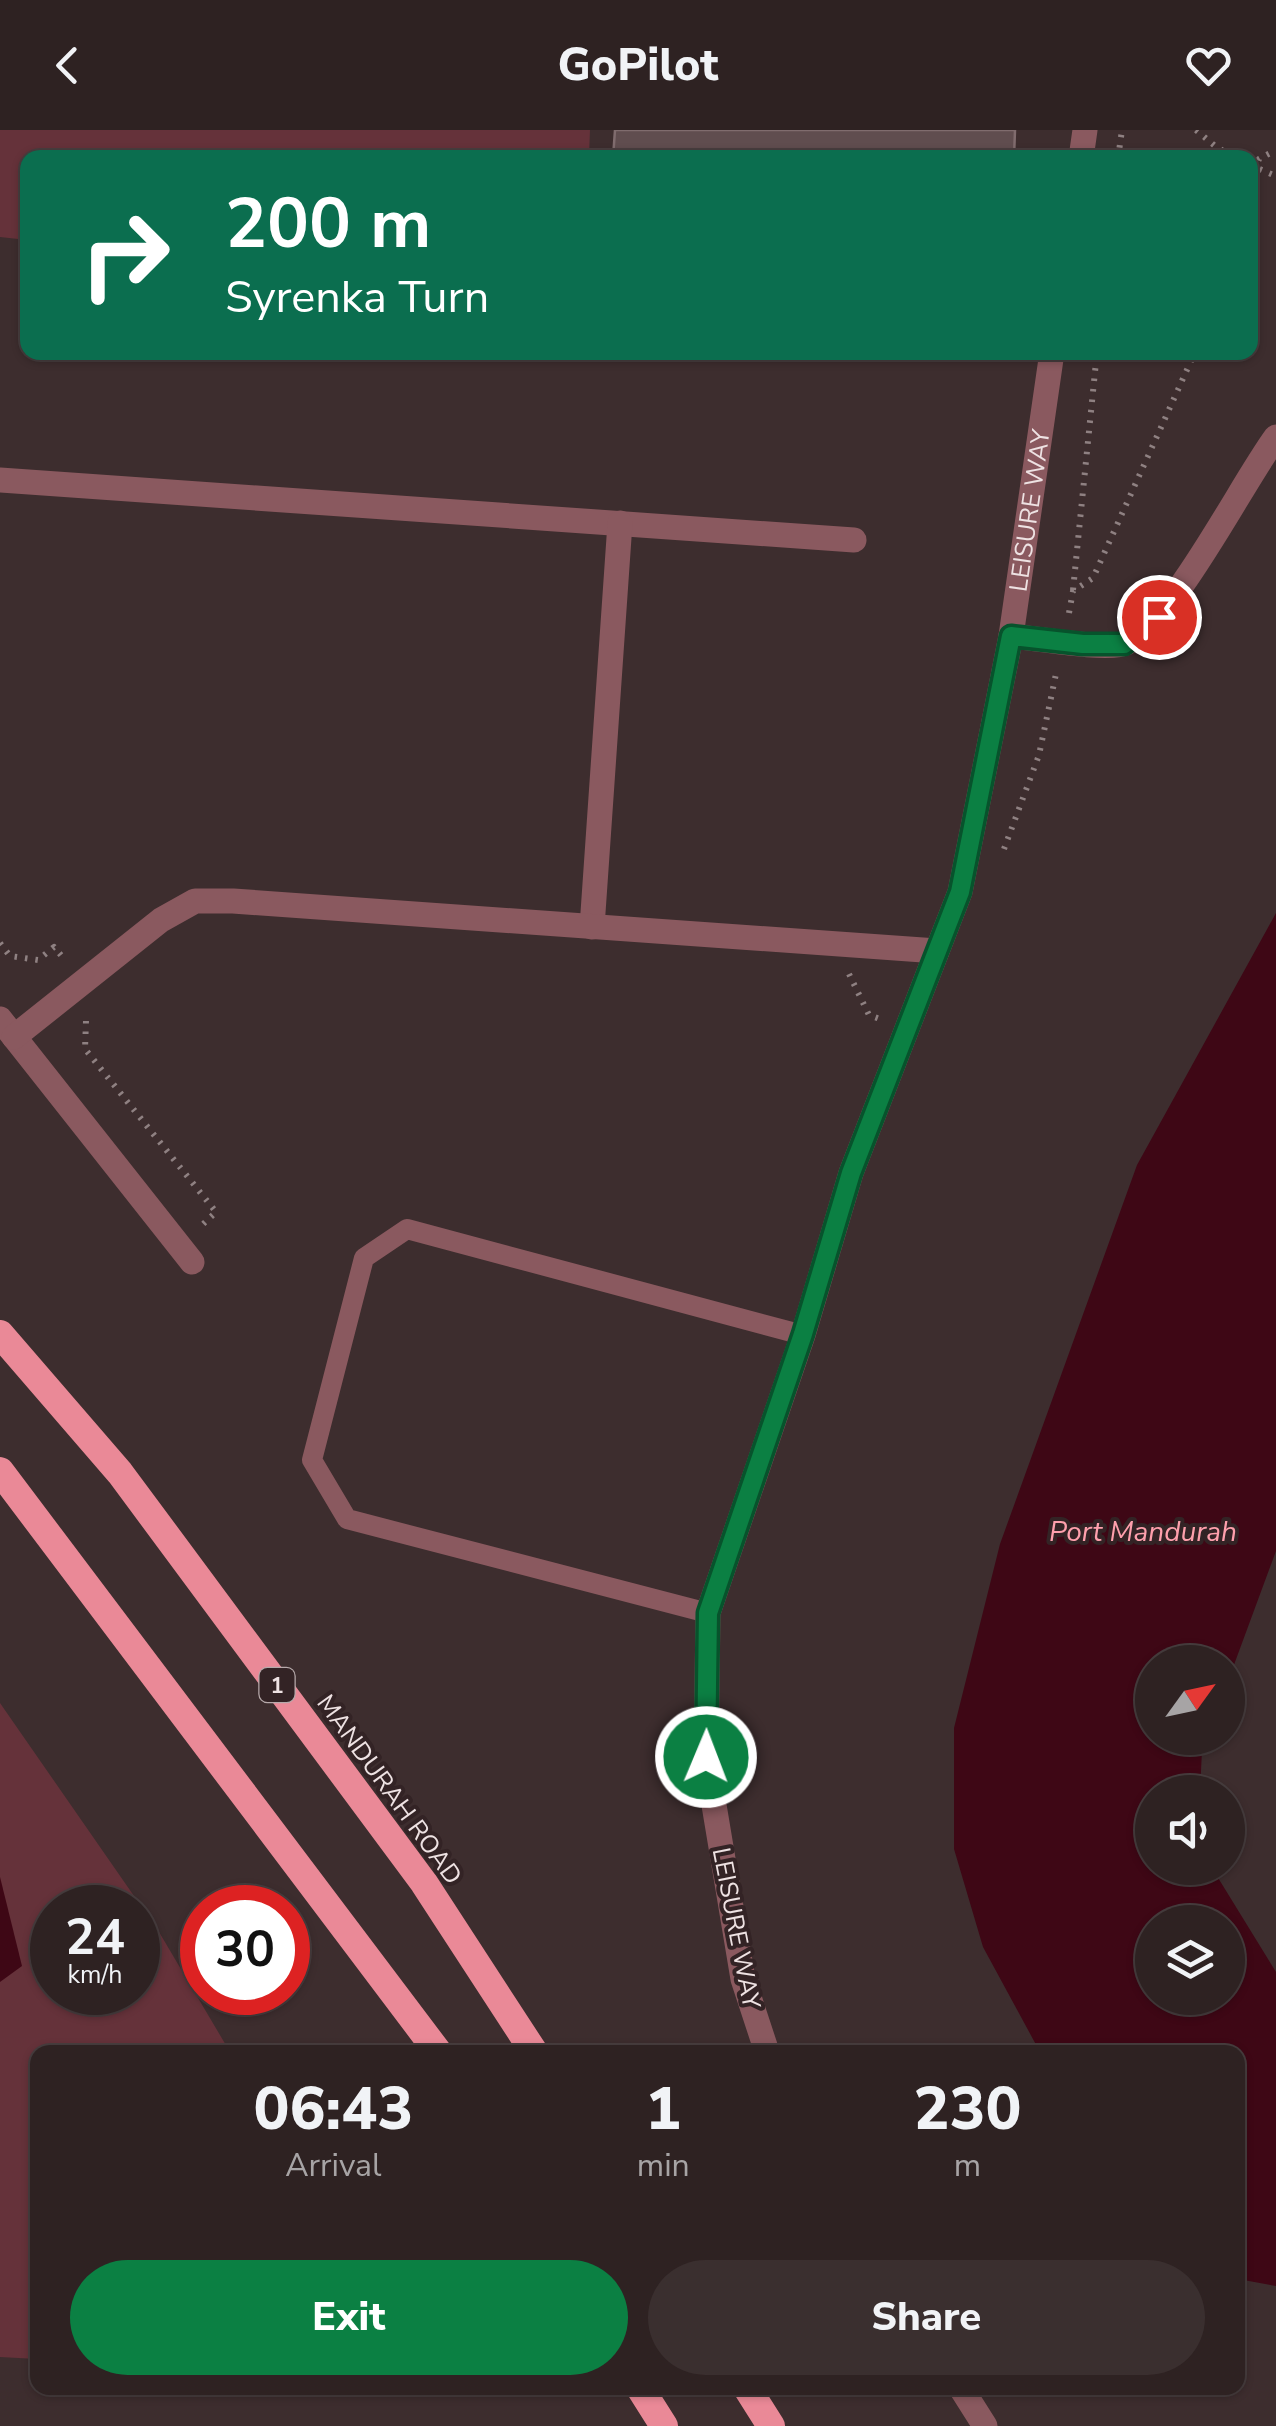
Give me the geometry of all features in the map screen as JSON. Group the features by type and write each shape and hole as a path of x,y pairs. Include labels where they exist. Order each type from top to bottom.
{"highway":[{"name":"MANDURAH ROAD","path":"0,1334 132,1489 424,1883 529,2045"},
{"path":"0,1471 433,2045"},
{"path":"644,2395 664,2426"},
{"path":"751,2395 770,2426"}],"street":[{"name":"LEISURE WAY","path":"765,2045 743,1979 706,1757 708,1613 803,1334 851,1173 960,892 1011,636 1051,360"},
{"path":"1011,636 1124,644 1159,617 1276,437"},
{"path":"0,480 854,540"},
{"path":"592,926 620,523"},
{"path":"186,1254 7,1028 84,982 161,920 195,901 233,900 937,951"},
{"path":"966,2395 986,2426"}],"lane":[{"path":"708,1613 347,1519 312,1460 364,1258 407,1228 803,1334"}],"path":[{"path":"1196,130 1224,150"},
{"path":"1073,591 1096,360"},
{"path":"1093,578 1191,360"},
{"path":"0,943 10,956 38,960 54,947 100,1002 86,1017 85,1049 216,1212 186,1254"}],"shaded area":[{"path":"0,130 590,130 589,150 20,150 20,239 0,237"},
{"path":"0,1703 126,1885 30,1885 30,2015 160,2015 160,1934 180,1967 180,2015 208,2015 226,2045 30,2045 30,2359 0,2357"}],"water":[{"name":"Port Mandurah","path":"1276,913 1276,1551 1241,1645 1135,1645 1135,1755 1202,1755 1201,1775 1135,1775 1135,1885 1222,1885 1235,1905 1135,1905 1135,2015 1245,2015 1245,1922 1276,1972 1276,2286 1245,2280 1245,2045 1036,2045 983,1947 954,1849 954,1728 1000,1544 1137,1165"},
{"path":"0,1877 22,1966 0,1982"}],"building":[{"path":"615,130 1015,130 1014,150 614,150"}],"route":[{"path":"706,1757 708,1613 803,1334 851,1173 960,892 1011,636 1124,644 1159,617"}]}
